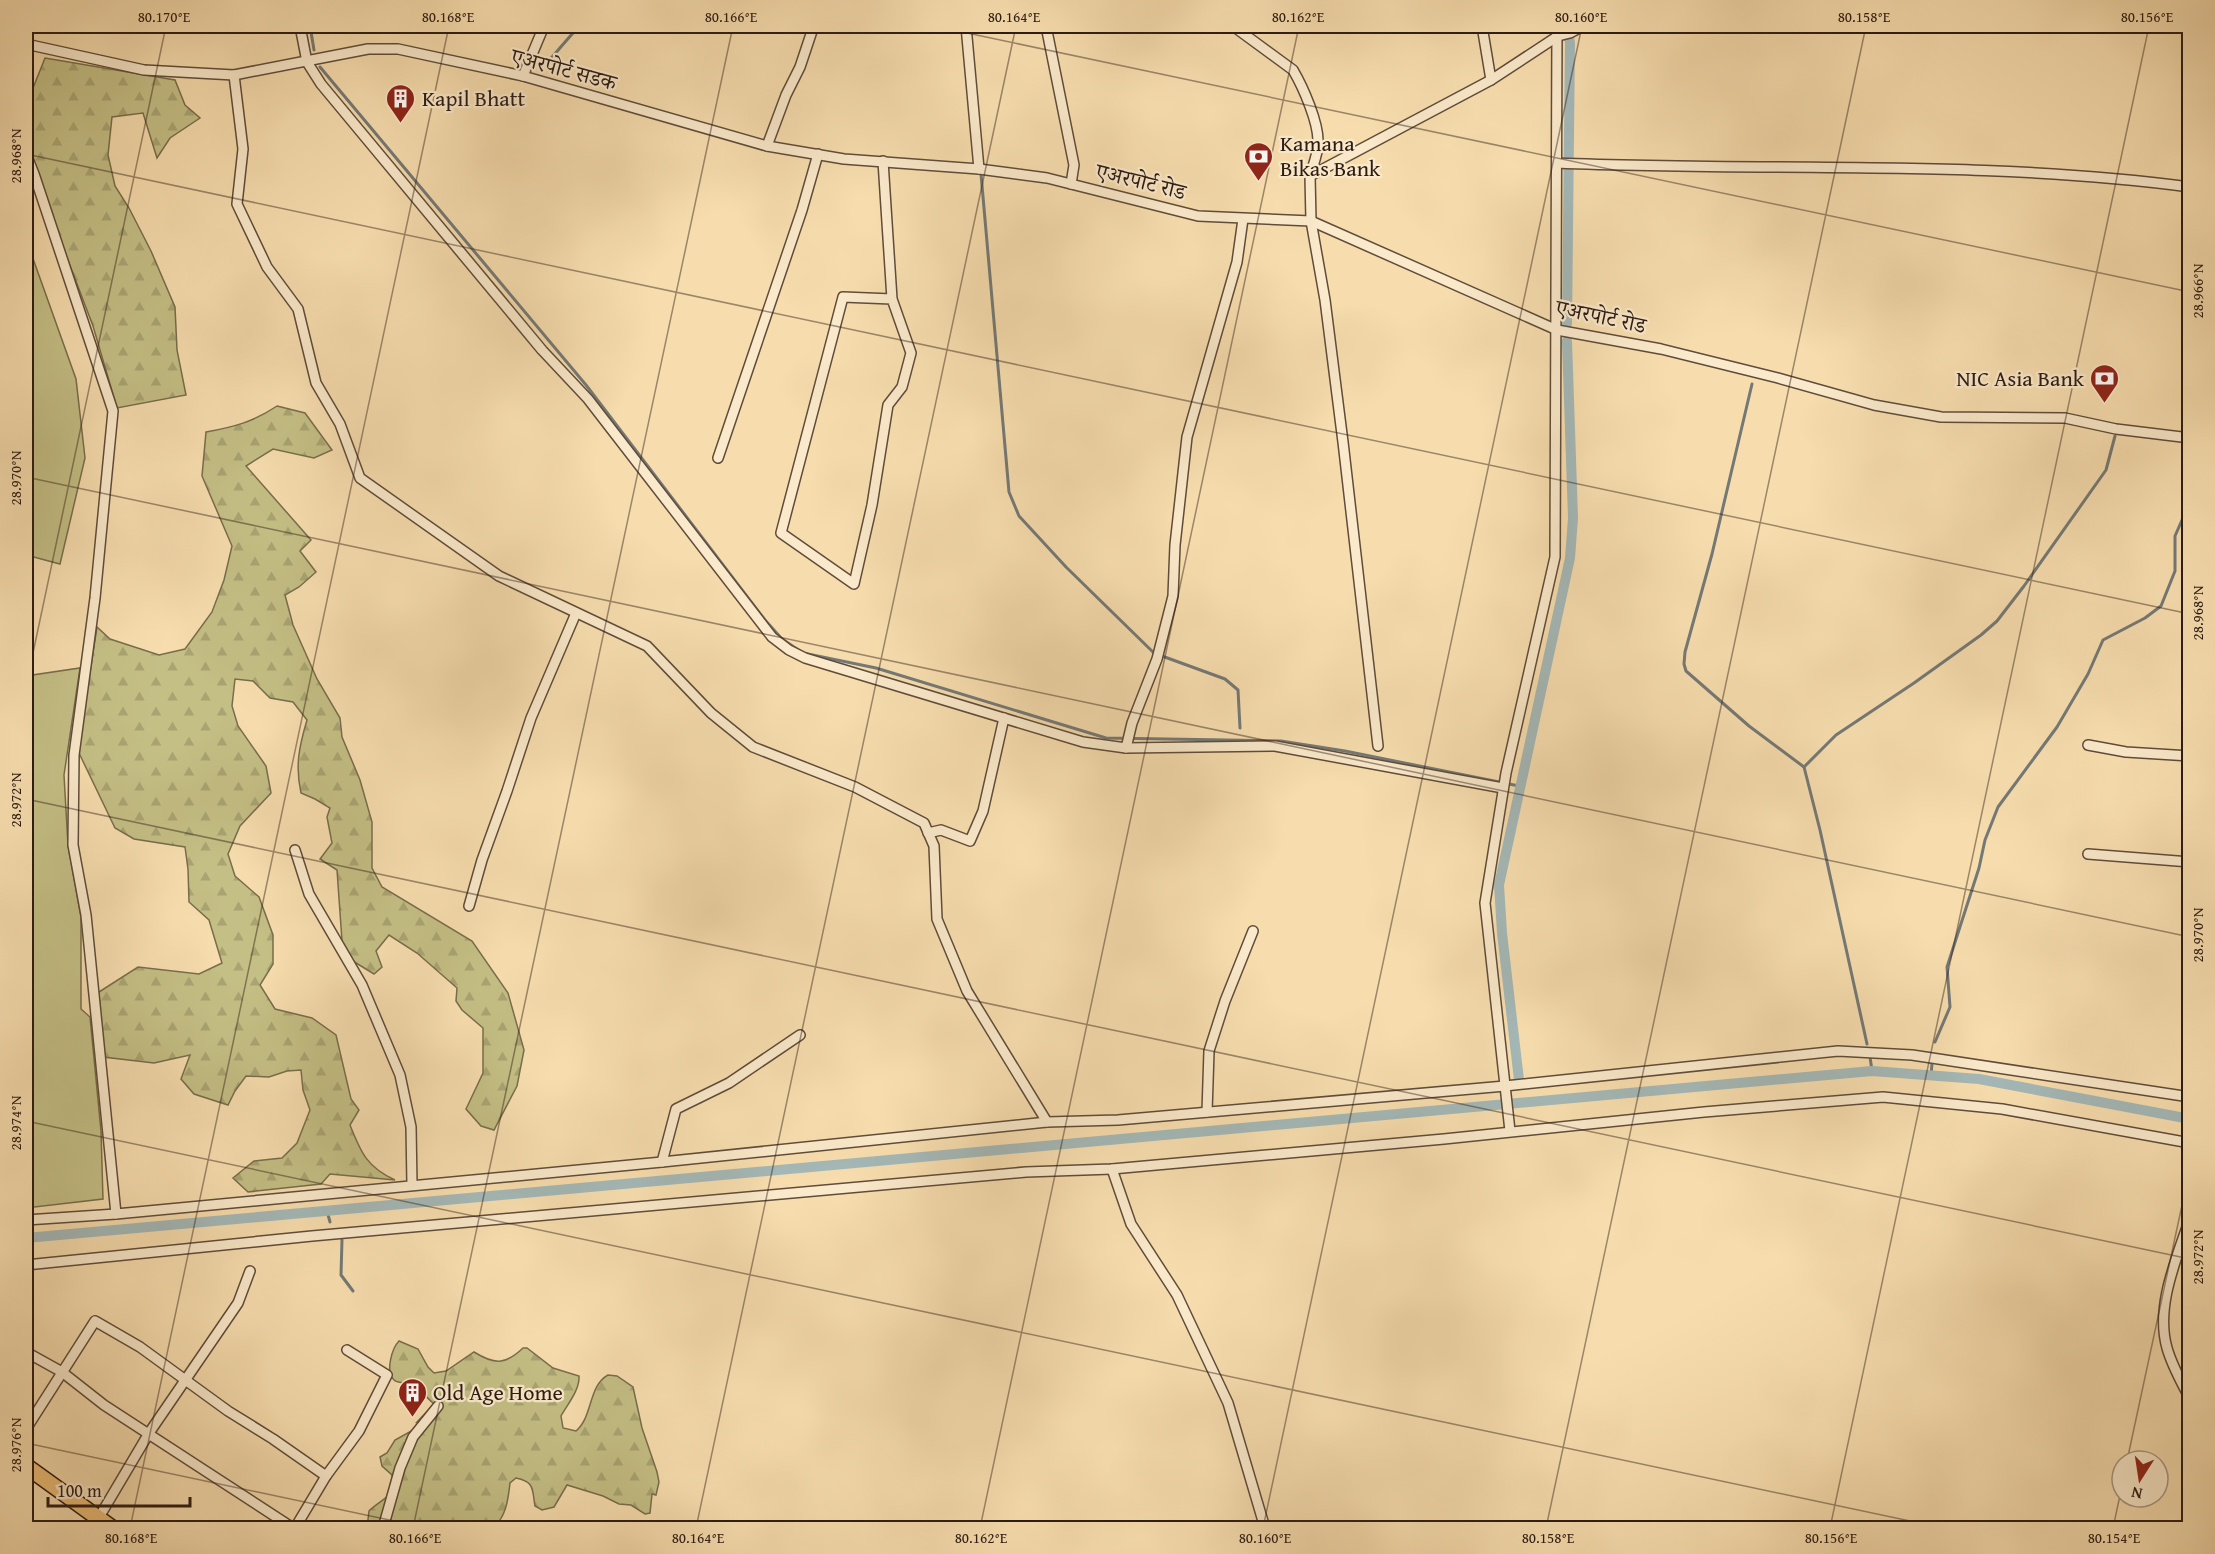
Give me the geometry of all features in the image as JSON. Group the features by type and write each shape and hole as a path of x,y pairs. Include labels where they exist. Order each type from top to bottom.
{"highway":[{"path":"26,1466 97,1524 112,1528"}],"street":[{"path":"300,26 307,62 321,84 519,322 588,399 772,637 789,650 805,658 1083,742 1126,748 1275,746 1504,787"},
{"path":"523,76 544,26"},
{"path":"966,26 982,169"},
{"path":"1046,26 1074,165 1071,184"},
{"path":"1233,26 1293,70 1299,80 1317,135 1318,143 1310,176 1311,222 1325,300 1378,746"},
{"path":"1482,26 1491,80"},
{"path":"1509,1126 1485,903 1506,773 1555,557 1557,330 1564,163 1564,34 1557,26"},
{"path":"1310,176 1491,80 1564,34 1583,26"},
{"path":"767,146 786,95 800,67 813,28"},
{"name":"एअरपोर्ट सडक","path":"26,44 144,70 234,75 369,49 398,49 523,76 767,146 844,159 982,169"},
{"path":"234,75 243,149 237,204 267,267 298,309 316,383 340,424 360,478 499,576 647,646 711,713 753,747 855,787 924,823 934,846 937,919 945,940 967,991 1047,1122"},
{"path":"26,153 113,411 95,598 74,755 73,845 86,915 116,1214"},
{"path":"718,458 802,210 818,154"},
{"path":"883,161 892,299 911,353 902,387 888,405 872,504 854,584 781,533 843,297 892,299"},
{"path":"1564,163 1700,167 1976,169 2131,179 2190,187"},
{"name":"एअरपोर्ट रोड","path":"982,169 1047,178 1198,216 1311,222 1557,330 1660,349 1778,378 1874,405 1941,417 2065,418 2116,429 2190,438"},
{"path":"1126,748 1132,723 1157,659 1173,596 1175,545 1186,436 1236,262 1243,219"},
{"path":"469,906 482,860 531,718 576,613"},
{"path":"928,833 941,831 970,841 983,811 1004,718"},
{"path":"2088,745 2126,752 2190,756"},
{"path":"295,850 309,894 362,985 400,1075 411,1127 412,1185"},
{"path":"2088,854 2190,862"},
{"path":"1207,1112 1209,1051 1225,1001 1253,932"},
{"path":"662,1162 676,1109 729,1083 800,1035"},
{"path":"26,1220 116,1214 662,1162 1047,1122 1118,1120 1506,1086 1838,1051 1912,1055 2190,1097"},
{"path":"26,1265 312,1236 1026,1172 1112,1169 1444,1139 1509,1126 1883,1097 2002,1109 2190,1143"},
{"path":"1112,1169 1131,1224 1177,1295 1228,1403 1265,1528"},
{"path":"2190,1218 2171,1275 2164,1323 2167,1348 2190,1399"},
{"path":"97,1524 149,1433 238,1303 250,1271"},
{"path":"26,1429 95,1322 140,1347 184,1380 326,1476"},
{"path":"26,1352 62,1372 104,1405 294,1528 326,1476 359,1431 387,1375 347,1350"},
{"path":"383,1528 400,1468 413,1437 438,1406"}],"green space":[{"path":"45,58 175,80 185,105 200,118 170,138 157,158 143,113 112,117 108,155 115,186 151,251 175,307 177,350 186,395 117,408 93,326 26,150 26,95 33,88"},
{"path":"26,239 76,379 85,458 60,564 26,555"},
{"path":"277,406 305,413 332,450 314,458 273,449 246,466 311,540 300,551 316,572 299,587 285,595 293,625 317,679 340,718 342,737 360,780 372,822 372,868 382,887 472,941 508,993 524,1050 517,1086 494,1130 481,1126 466,1109 483,1073 483,1028 462,1010 456,1001 457,988 417,953 389,935 376,951 382,967 374,974 343,955 337,870 320,859 332,843 327,817 330,808 301,793 299,783 299,756 307,720 293,702 270,698 253,681 235,679 232,706 238,726 266,766 271,793 240,826 228,854 235,876 259,897 273,935 273,964 260,985 275,1009 312,1018 336,1035 351,1099 359,1110 350,1125 354,1135 371,1164 395,1180 330,1174 321,1184 248,1192 233,1178 254,1161 282,1158 297,1143 310,1110 303,1090 301,1070 287,1071 269,1077 246,1076 228,1105 194,1094 181,1079 190,1055 154,1063 103,1057 99,992 138,967 199,974 222,963 209,920 189,902 185,847 134,839 115,828 78,751 97,627 110,639 159,655 185,649 212,612 224,580 232,546 202,476 206,432 243,423"},
{"path":"80,668 64,775 68,845 81,917 81,1009 90,1017 101,1131 103,1199 26,1208 26,676"},
{"path":"399,1341 418,1349 434,1373 446,1371 474,1352 488,1359 500,1361 511,1358 523,1348 527,1348 553,1368 579,1376 575,1392 561,1416 563,1428 576,1431 585,1418 597,1386 608,1375 617,1376 633,1387 642,1428 657,1472 659,1482 656,1495 652,1494 650,1513 645,1514 631,1505 619,1504 603,1496 567,1485 554,1507 542,1510 535,1506 530,1484 516,1478 510,1483 506,1507 494,1528 367,1528 369,1511 387,1497 393,1483 392,1475 382,1466 380,1457 387,1453 395,1440 424,1424 422,1421 417,1422 434,1404 412,1384 398,1382 391,1376 391,1360"}],"waterway":[{"path":"310,26 314,50"},
{"path":"546,64 579,26"},
{"path":"1567,26 1570,43 1567,324"},
{"path":"320,67 586,385 765,620 782,639 803,653 876,668 1106,738 1281,741 1345,751 1519,786"},
{"path":"981,174 1009,492 1019,516 1066,567 1155,654"},
{"path":"1519,1080 1502,933 1499,885 1570,558 1573,518 1567,341"},
{"path":"1752,384 1712,554 1685,652 1684,664 1686,671 1749,726 1804,767"},
{"path":"1867,1044 1804,767 1836,735 1914,683 1997,621 2106,470 2115,436"},
{"path":"1935,1042 1950,1007 1947,967 1979,868 1985,840 1998,807 2057,727 2088,674 2103,640 2145,618 2161,606 2175,571 2175,536 2190,502"},
{"path":"1162,656 1225,679 1238,690 1240,728"},
{"path":"1870,1057 1872,1071"},
{"path":"1931,1076 1932,1063"},
{"path":"26,1238 1872,1071 1979,1079 2190,1119"},
{"path":"327,1211 330,1222"},
{"path":"342,1240 341,1275 353,1291"}],"place":[{"name":"Kapil Bhatt","path":"401,124"},
{"name":"Kamana Bikas Bank","path":"1259,182"},
{"name":"NIC Asia Bank","path":"2105,404"},
{"name":"Old Age Home","path":"412,1418"}]}
